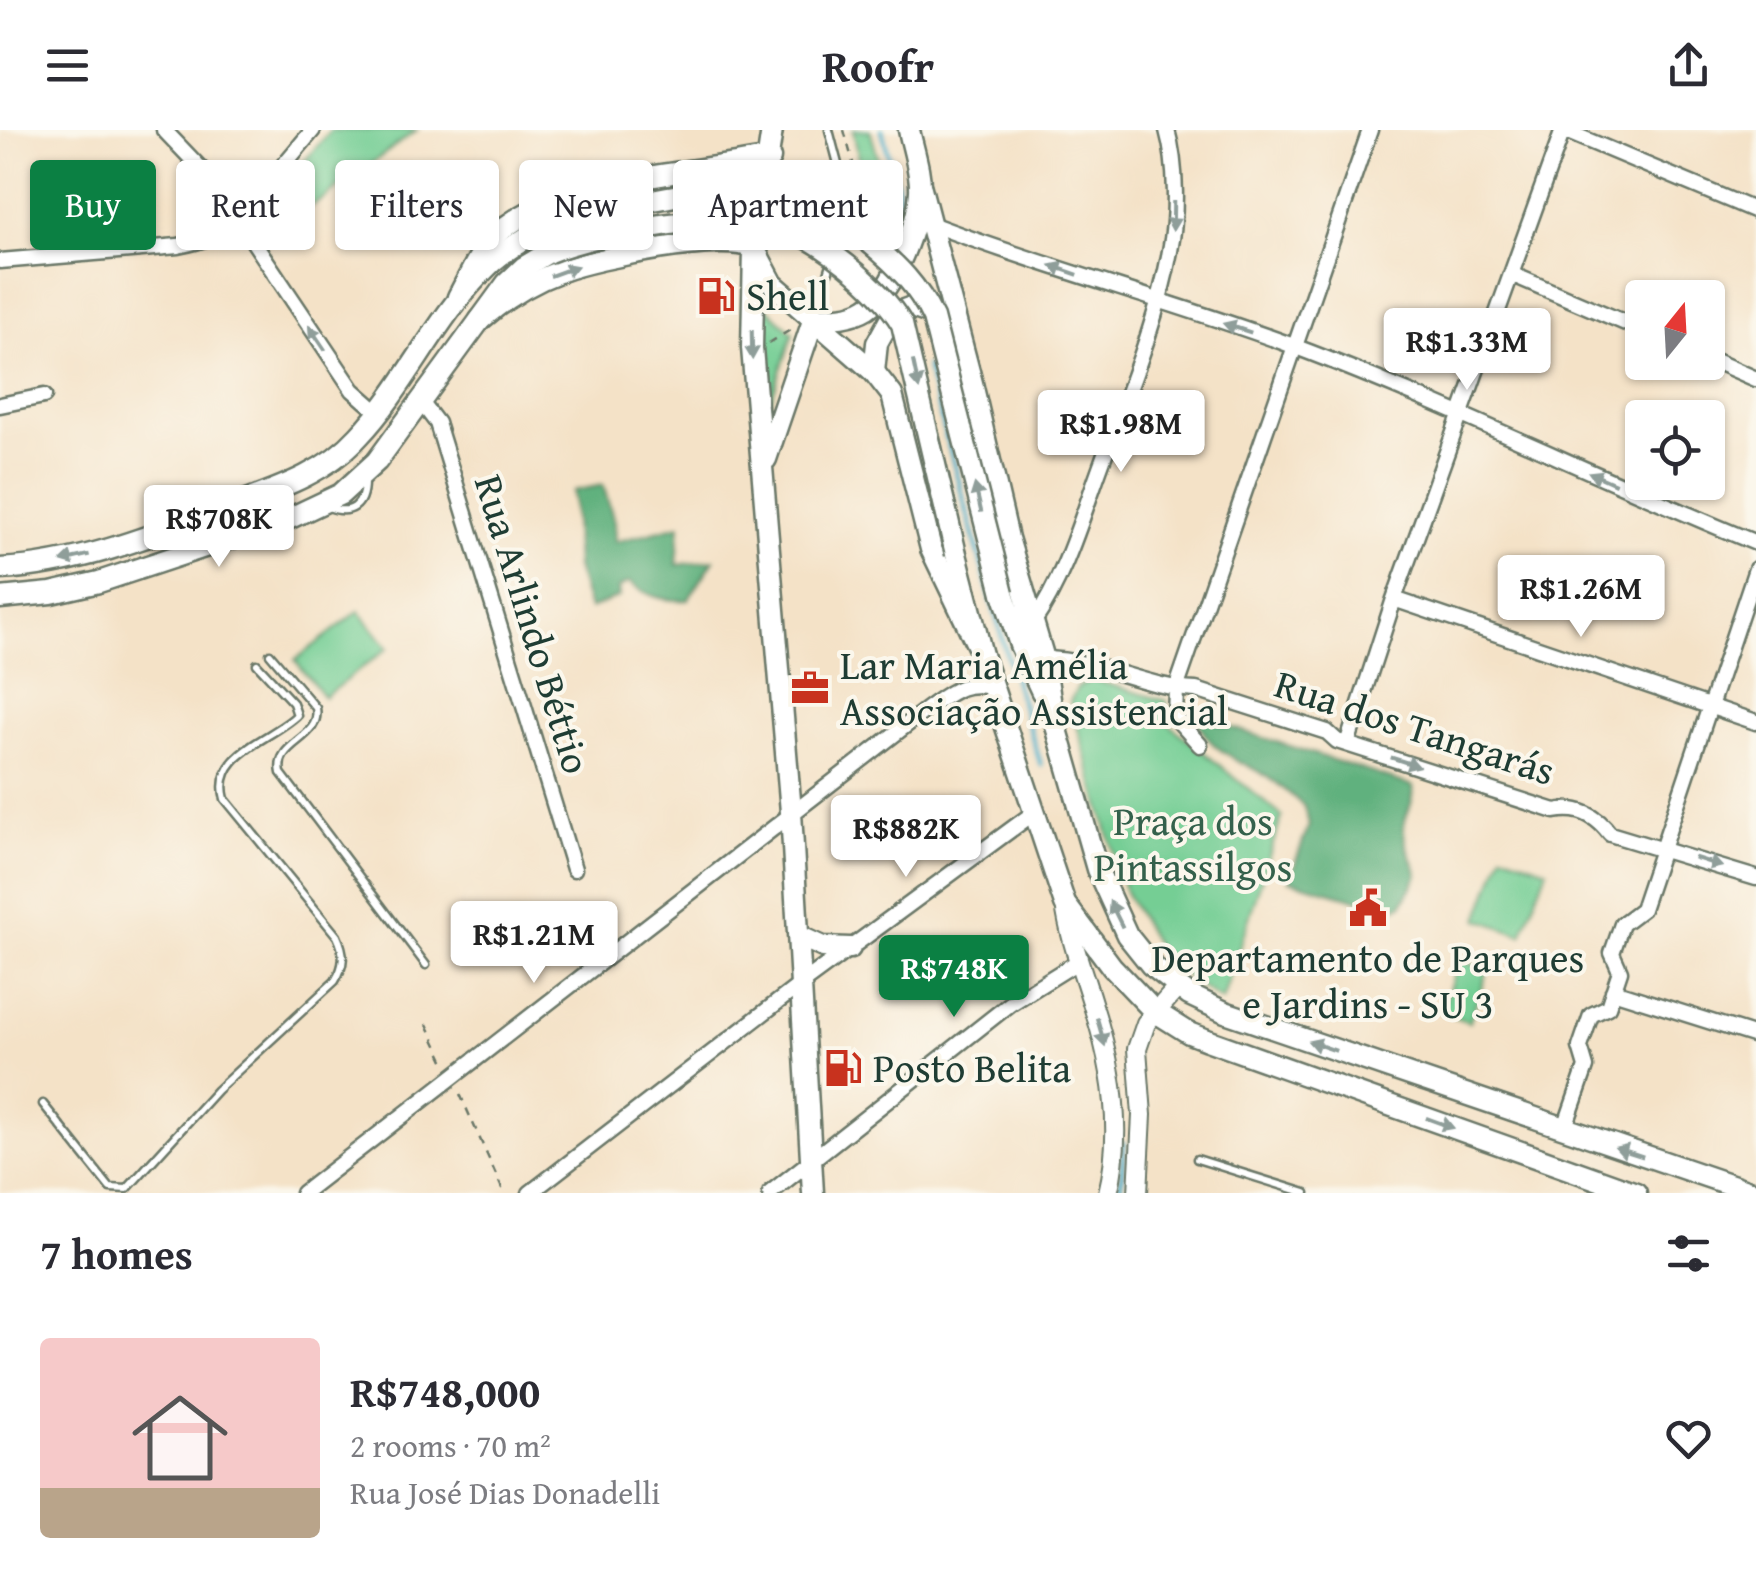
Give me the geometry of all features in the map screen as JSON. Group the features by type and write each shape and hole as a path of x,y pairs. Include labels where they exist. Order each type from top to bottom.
{"main road":[{"path":"760,160 770,158 772,130"},
{"path":"910,130 920,188 1008,538 1044,659 1052,712 1096,869 1127,935 1151,965 1184,991 1226,1012 1755,1193"},
{"path":"0,569 86,556 165,531 295,481 337,458 378,412 495,236 530,210 586,192 673,176"},
{"path":"458,297 489,264 538,231 596,211 701,191 754,188 790,195 816,206 870,243 912,282 934,318 1002,592 1020,644 1052,712"},
{"path":"805,322 854,314 878,298 906,244 920,188"},
{"path":"3,599 99,582 323,504 363,476 516,274 549,252 605,235 699,223 750,221 789,230 838,261 886,300 902,324 982,655 1065,904 1112,967 1154,1011 1189,1033 1636,1193"},
{"path":"480,320 502,300 561,271 673,249"},
{"path":"754,250 752,348 791,812 813,1193"},
{"path":"755,250 773,284 805,322 874,372 892,395 931,550 982,655"},
{"path":"874,372 874,354 881,332 893,314 902,309 925,309 942,318 960,338"},
{"path":"761,476 805,322"},
{"path":"799,936 822,947 850,948"}],"street":[{"path":"164,130 193,160"},
{"path":"288,160 313,130"},
{"path":"1033,623 1067,558 1170,252 1173,186 1166,130"},
{"path":"1200,745 1175,717 1176,689 1370,130"},
{"path":"1348,744 1394,598 1563,130 1756,211"},
{"path":"931,224 1294,347 1461,414 1756,543"},
{"path":"0,261 176,246"},
{"path":"260,250 352,390 378,412"},
{"path":"1511,274 1625,323"},
{"path":"1725,365 1756,379"},
{"path":"0,405 44,396"},
{"name":"Rua Arlindo Béttio","path":"421,402 436,423 574,869"},
{"path":"1564,1130 1586,1067 1580,1046 1590,1014 1608,1007 1614,991 1620,971 1612,954 1622,924 1642,909 1756,569"},
{"path":"1394,598 1756,722"},
{"name":"Rua dos Tangarás","path":"1044,659 1095,664 1176,689 1196,690 1555,811 1567,808 1599,819 1610,834 1756,878"},
{"path":"303,1193 952,691 969,683 993,688"},
{"path":"530,1193 802,984 1036,812"},
{"path":"1065,904 1068,932 1109,1061 1116,1152 1108,1193"},
{"path":"770,1193 1010,1004 1079,962"},
{"path":"1138,1193 1142,1115 1137,1049 1154,1011 1184,991"},
{"path":"1614,991 1756,1036"}],"lane":[{"path":"805,322 836,251 844,205 840,168 829,130"},
{"path":"270,654 316,708 318,716 316,726 282,754 278,763 280,773 426,965"},
{"path":"43,1104 110,1188 127,1189 216,1090 341,971 343,950 337,936 225,799 222,786 235,758 297,715 294,703 257,664"},
{"path":"1197,1160 1306,1193"}],"path":[{"path":"844,130 852,160"},
{"path":"760,348 805,322"},
{"path":"428,1024 504,1193"}],"green space":[{"path":"331,130 417,130 376,160 335,160 335,190 315,204 315,160 305,160"},
{"path":"853,130 870,130 879,160 859,160"},
{"path":"760,301 793,333 762,426"},
{"path":"603,485 614,521 615,542 680,525 677,565 714,560 688,600 657,597 629,582 618,588 619,597 589,609 576,567 573,491"},
{"path":"359,611 388,648 324,697 295,660"},
{"name":"Praça dos Pintassilgos","path":"1093,680 1166,701 1170,725 1282,816 1222,1001 1193,982 1158,949 1125,892 1070,701 1078,687"},
{"path":"1196,716 1413,786 1404,832 1418,875 1402,905 1391,909 1289,880 1309,825 1305,807 1272,780 1216,746"},
{"path":"1503,853 1547,869 1522,935 1479,919"},
{"path":"1459,960 1488,970 1469,1022 1441,1012"}],"waterway":[{"path":"882,130 890,160"},
{"path":"927,367 1041,765"},
{"path":"1120,1193 1124,1143"}],"place":[{"name":"Shell","path":"716,296"},
{"name":"Lar Maria Amélia Associação Assistencial","path":"810,688"},
{"name":"Departamento de Parques e Jardins - SU 3","path":"1368,908"},
{"name":"Posto Belita","path":"843,1068"}]}
